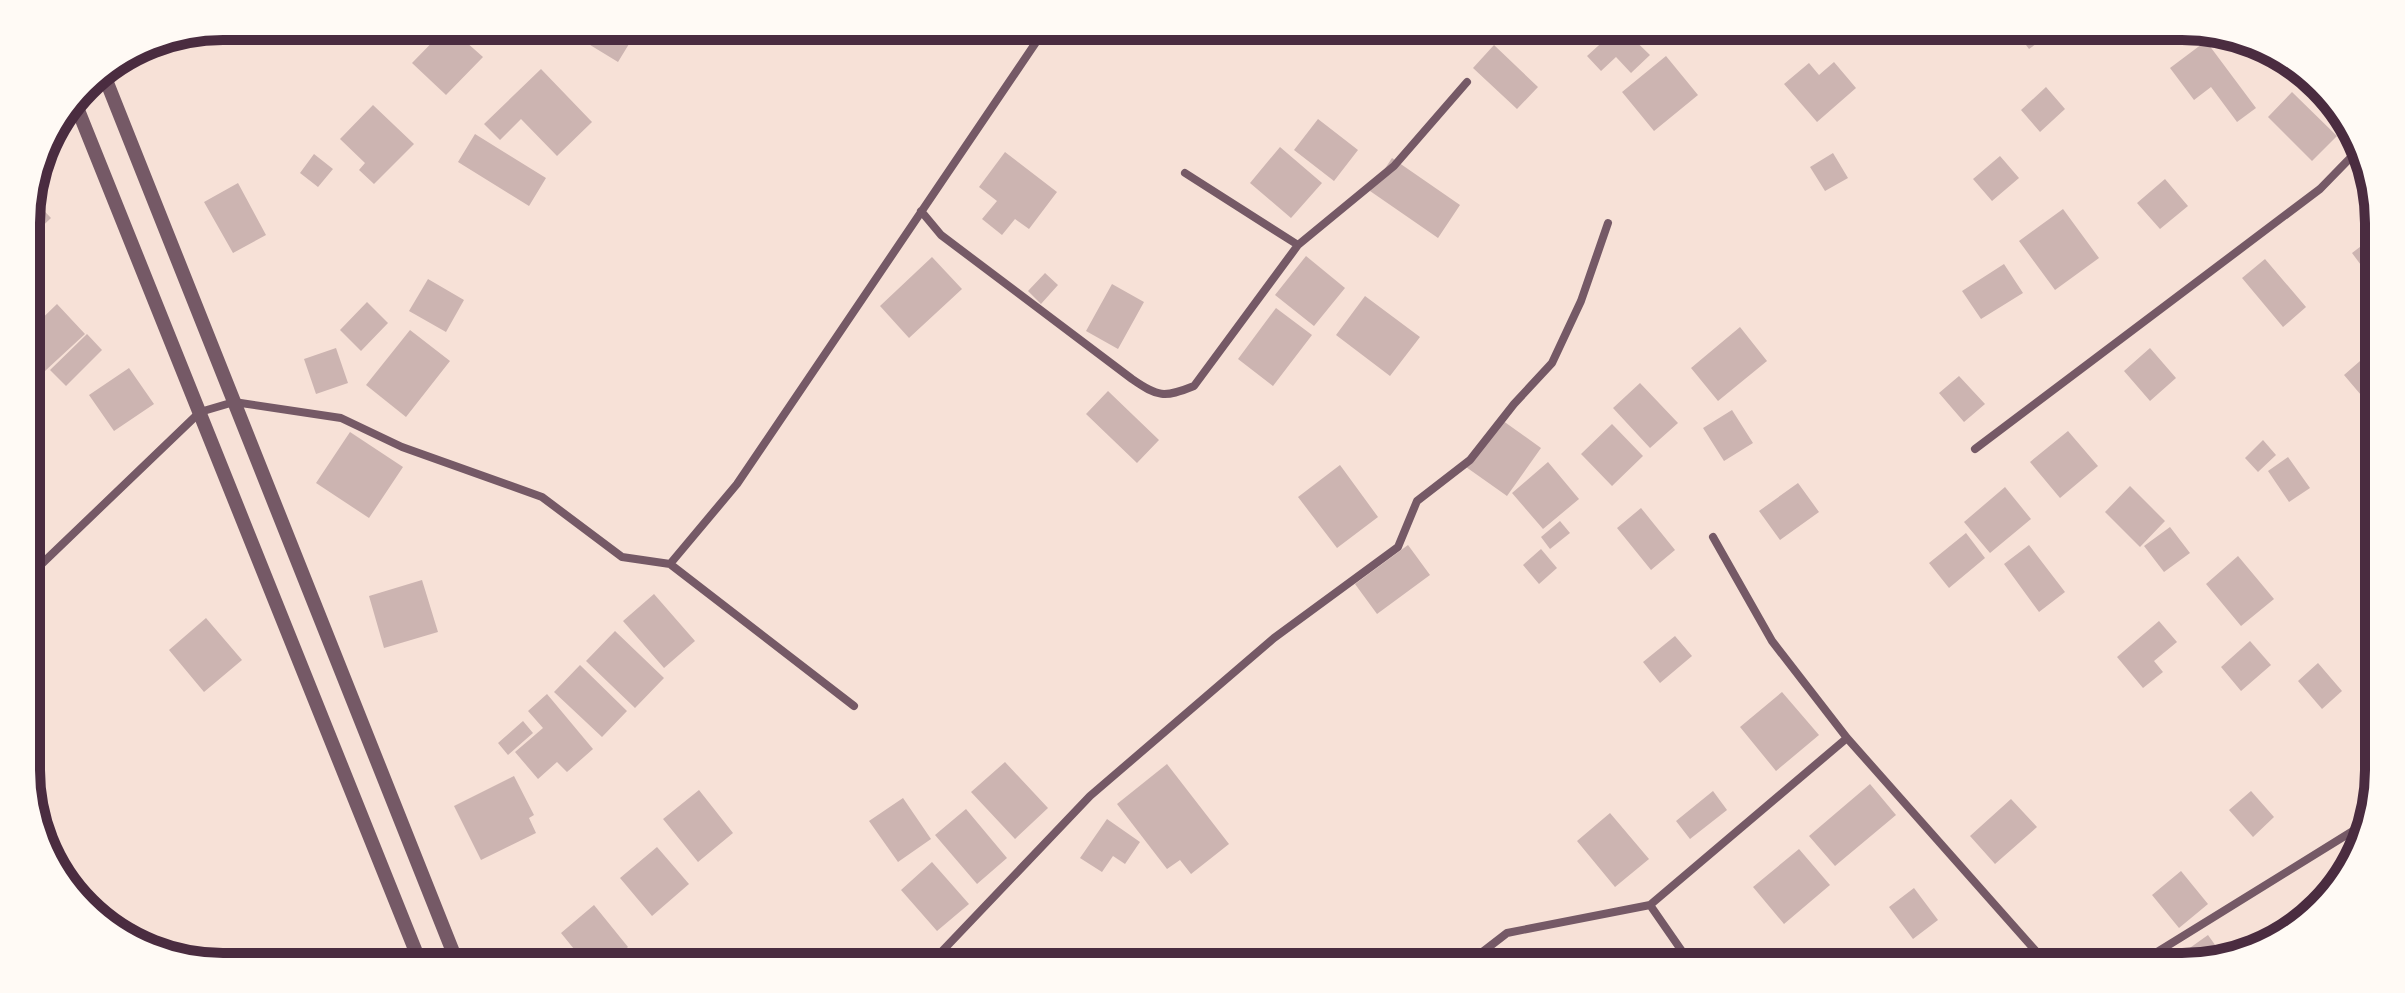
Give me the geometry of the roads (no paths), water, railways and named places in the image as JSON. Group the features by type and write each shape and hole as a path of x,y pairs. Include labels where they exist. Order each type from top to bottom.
{"street":[{"path":"670,564 737,484 1037,40"},
{"path":"107,82 453,953"},
{"path":"921,211 941,235 1119,370 1149,391 1170,396 1194,386 1298,245 1394,166 1467,82"},
{"path":"78,111 416,953"},
{"path":"1975,449 2320,189 2352,156"},
{"path":"1185,173 1298,245"},
{"path":"940,953 1090,796 1274,638 1398,547 1417,501 1470,460 1514,404 1552,363 1581,301 1608,223"},
{"path":"40,566 200,412 234,402 341,418 402,447 542,497 622,557 670,564 854,706"},
{"path":"1713,537 1772,641 1847,738 2038,953"},
{"path":"1481,953 1507,933 1650,905 1847,738"},
{"path":"2156,953 2355,830"},
{"path":"1650,905 1683,953"}]}
